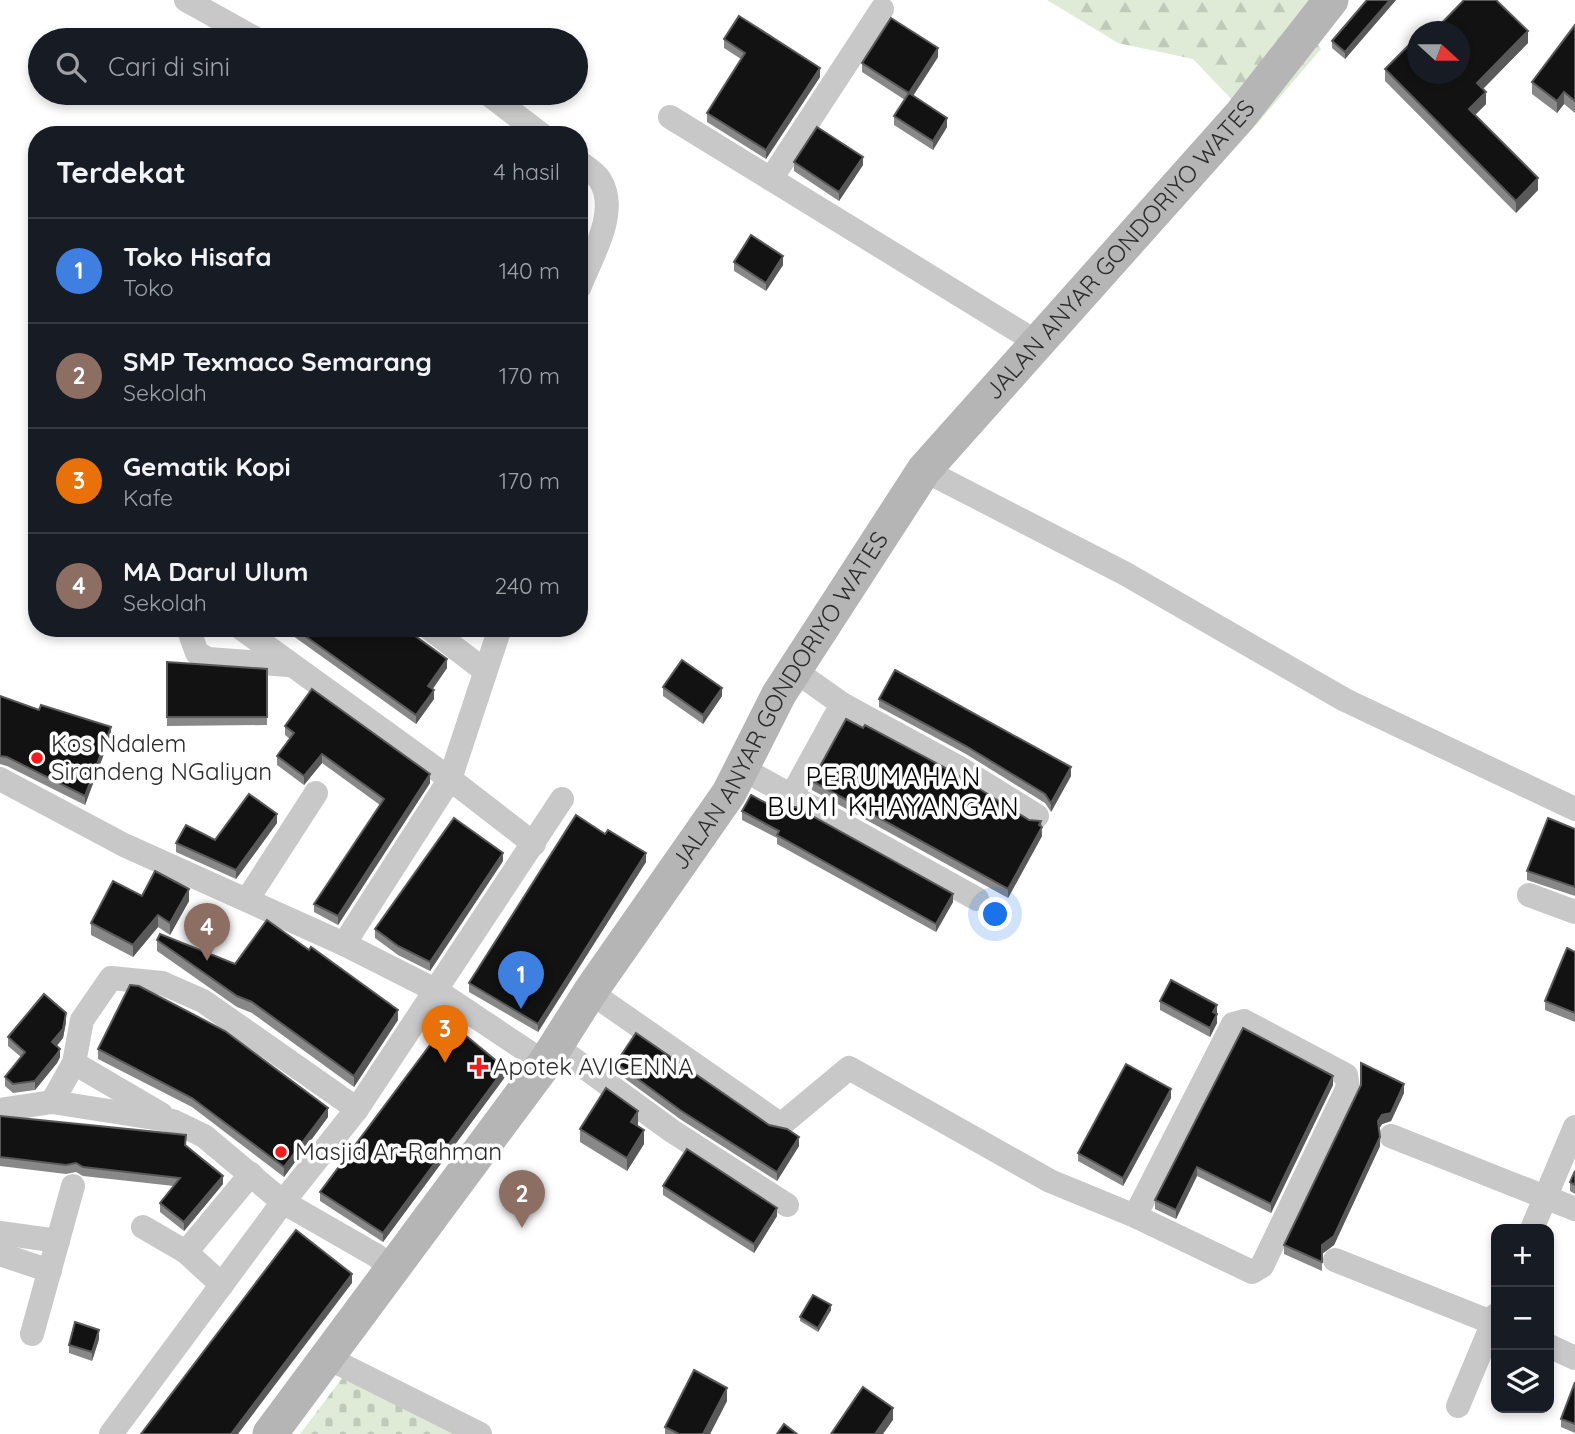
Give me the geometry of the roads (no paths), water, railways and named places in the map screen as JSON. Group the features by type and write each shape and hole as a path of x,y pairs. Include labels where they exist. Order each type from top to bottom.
{"street":[{"path":"186,0 236,28"},
{"name":"JALAN ANYAR GONDORIYO WATES","path":"270,1434 549,1054 743,769 779,694 924,470 1240,116 1331,0"},
{"path":"771,179 882,9"},
{"path":"503,105 530,126"},
{"path":"670,117 1038,343"},
{"path":"588,169 600,178 608,198 606,218 588,265"},
{"path":"924,470 1124,573 1345,700 1575,808"},
{"path":"191,637 197,653 208,659 289,665"},
{"path":"253,637 450,779 534,844"},
{"path":"441,637 484,670"},
{"path":"344,944 450,779 497,637"},
{"path":"794,670 842,704 958,767 1037,816"},
{"path":"791,797 842,704"},
{"path":"743,769 976,899"},
{"path":"0,779 124,845 344,944 437,991 549,1054 787,1205"},
{"path":"247,900 316,793"},
{"path":"111,1434 357,1109 562,799"},
{"path":"1529,895 1575,912"},
{"path":"52,1102 74,1063 82,1020 111,978 162,983 203,1001 357,1109"},
{"path":"590,992 777,1122 783,1123 849,1068 1050,1181 1135,1216 1252,1272 1258,1270 1348,1087 1346,1075 1244,1021 1233,1024 1135,1216"},
{"path":"74,1063 211,1141 284,1202 377,1256 390,1270"},
{"path":"0,1110 52,1102 173,1121"},
{"path":"1534,1224 1575,1127"},
{"path":"1391,1136 1575,1209"},
{"path":"186,1252 251,1174"},
{"path":"32,1334 74,1186"},
{"path":"143,1227 186,1252 222,1285"},
{"path":"0,1233 58,1241"},
{"path":"0,1254 50,1271"},
{"path":"1335,1260 1491,1318"},
{"path":"1458,1406 1491,1329"},
{"path":"1554,1348 1575,1358"},
{"path":"326,1357 480,1434"}],"place":[{"name":"Kos Ndalem Sirandeng NGaliyan","path":"37,758"},
{"name":"MA Darul Ulum","path":"207,961"},
{"name":"Toko Hisafa","path":"521,1009"},
{"name":"Gematik Kopi","path":"445,1063"},
{"name":"Apotek AVICENNA","path":"479,1067"},
{"name":"Masjid Ar-Rahman","path":"281,1152"},
{"name":"SMP Texmaco Semarang","path":"522,1228"}],"district":[{"name":"PERUMAHAN BUMI KHAYANGAN","path":"894,792"}]}
